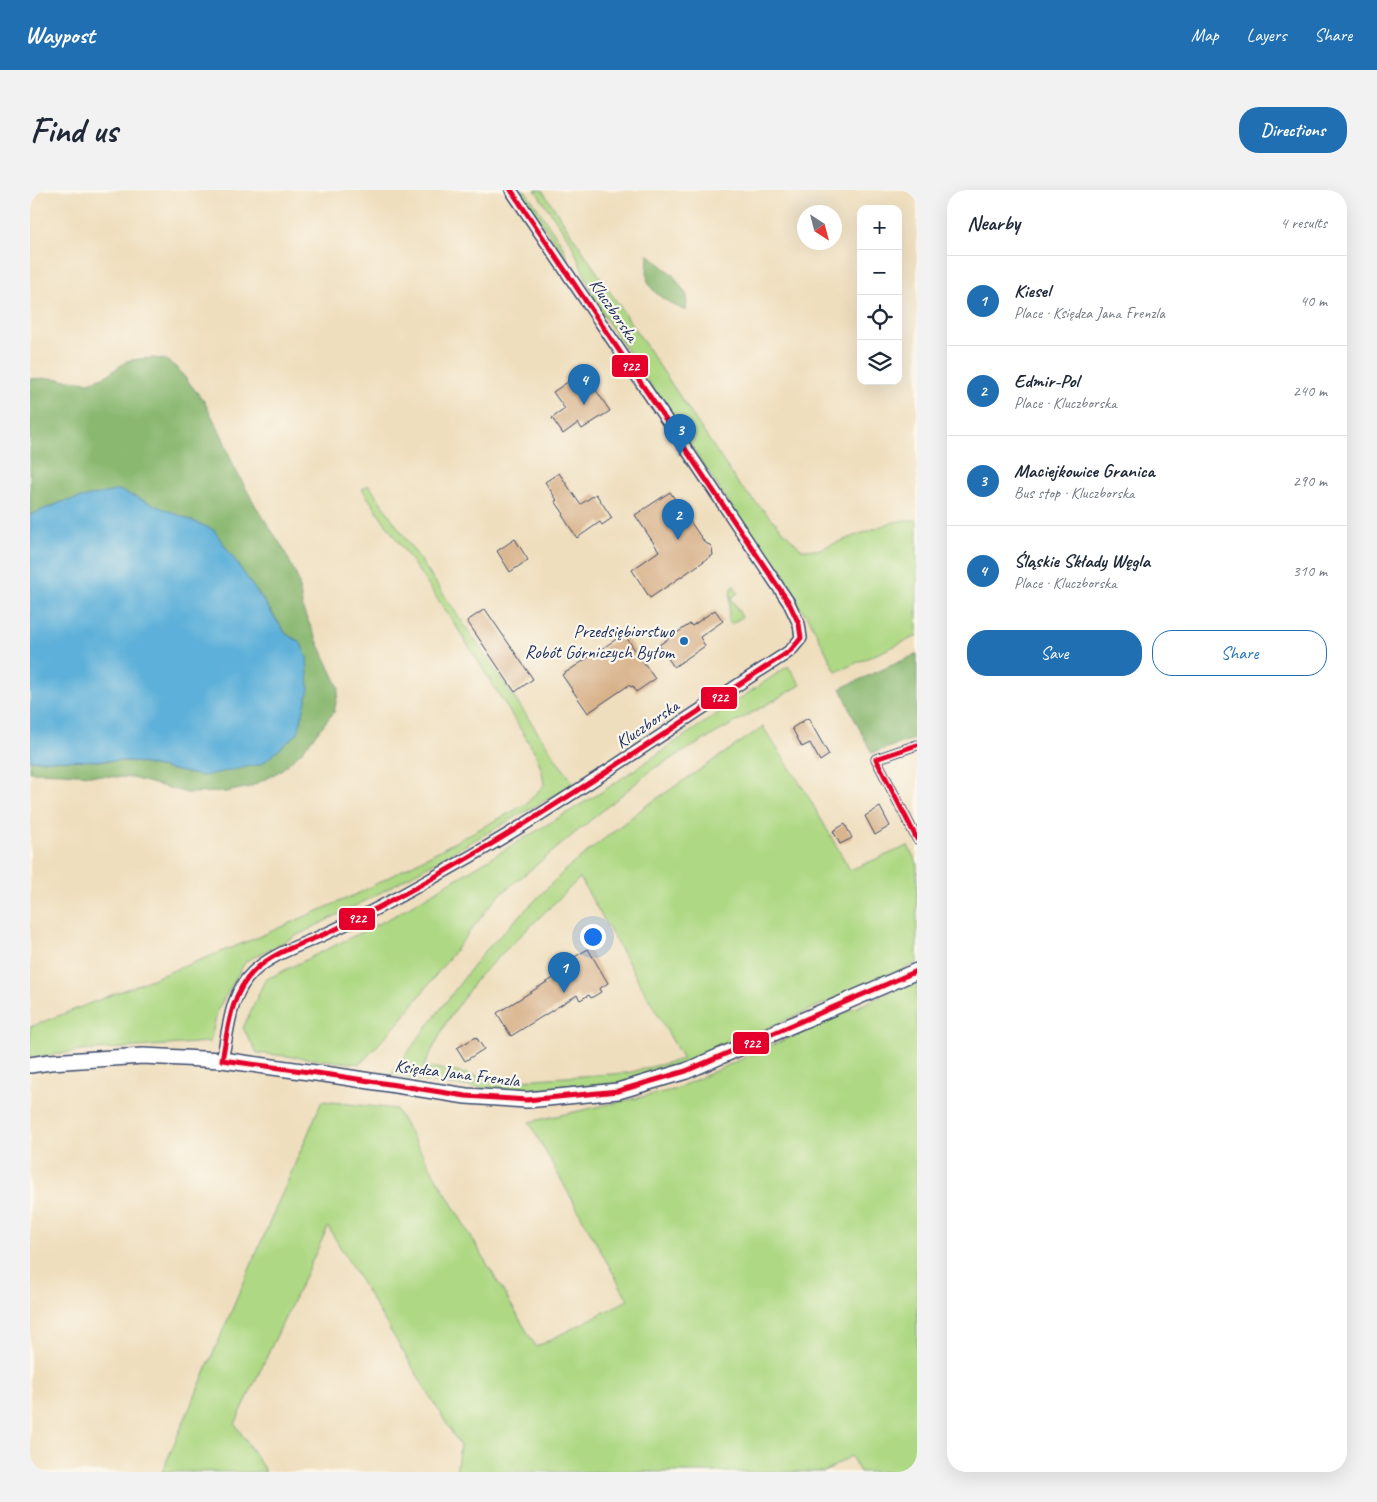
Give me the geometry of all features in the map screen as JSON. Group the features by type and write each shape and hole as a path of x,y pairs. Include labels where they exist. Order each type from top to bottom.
{"main road":[{"name":"Księdza Jana Frenzla","path":"30,1065 143,1056 222,1060 466,1096 528,1100 618,1091 686,1071 917,971"}],"street":[{"name":"Kluczborska","path":"222,1060 238,992 259,967 284,952 394,900 519,828 784,655 801,638 799,624 789,603 511,190"},
{"path":"917,745 876,759 917,839"}],"green space":[{"path":"519,190 525,190 563,246 568,261"},
{"path":"535,190 542,190 739,485 801,549 817,550 887,524 904,520 917,520 917,636 836,672 810,620 793,599 598,307 571,242"},
{"path":"648,254 673,275 687,296 686,311 664,300 651,287 647,279"},
{"path":"153,358 166,360 177,368 204,401 222,436 234,467 255,505 283,548 298,579 303,610 339,688 334,712 302,751 280,771 250,787 226,792 187,793 132,778 30,772 30,760 130,761 202,776 300,642 286,634 259,593 62,502 30,515 30,379 50,378 89,382 106,376 127,361"},
{"path":"369,485 575,784 367,900 246,961 218,1009 210,1042 80,1051 30,1058 30,1027 256,938 359,893 527,803 544,785 542,771 536,754 456,626 362,489"},
{"path":"734,586 738,593 731,598 742,617 731,624 728,622 731,588"},
{"path":"917,654 917,738 872,753 841,688"},
{"path":"788,666 801,685 653,769 496,898 400,1021 360,1064 257,1053 243,1028 265,980 392,917 600,793"},
{"path":"763,727 805,791 850,870 908,846 917,863 917,963 685,1064 627,1082 570,1088 503,1090 417,1081 392,1073 483,953 566,869 643,808","holes":["580,878 683,1059 627,1073 504,1081 424,1066 446,1023 478,977"]},
{"path":"917,980 917,1472 860,1472 851,1456 825,1472 456,1472 460,1446 328,1227 235,1424 266,1472 162,1472 322,1101 396,1109 536,1347 628,1300 529,1122 673,1090"}],"water":[{"path":"119,490 214,530 286,634 300,642 307,657 309,689 298,733 262,764 202,776 130,761 30,760 30,515 62,502"}],"building":[{"path":"581,373 588,383 590,381 610,411 582,429 578,423 563,434 552,418 565,409 553,392"},
{"path":"559,473 580,504 596,494 612,518 602,525 600,522 577,538 562,515 564,514 555,501 557,500 545,482"},
{"path":"670,492 705,543 710,545 713,555 650,598 632,570 659,551 635,515"},
{"path":"515,539 528,560 510,572 497,551"},
{"path":"485,609 533,679 515,692 467,621"},
{"name":"Przedsiębiorstwo Robót Górniczych Bytom","path":"715,610 723,621 700,637 705,646 674,667 659,645"},
{"path":"624,634 655,679 636,692 633,686 629,685 588,713 562,675"},
{"path":"808,718 829,755 820,761 810,743 802,747 792,728"},
{"path":"880,807 890,826 875,835 865,816"},
{"path":"845,824 852,838 840,844 833,831"},
{"path":"588,949 608,983 599,989 601,992 591,998 589,995 580,1000 577,995 511,1036 497,1013 563,972 559,966"},
{"path":"476,1037 484,1049 465,1061 457,1048"}],"transit line":[{"name":"922","path":"222,1060 228,1025 239,991 245,981 262,964 282,952 336,929 375,909 440,874 528,822 784,655 801,638 799,624 789,603 511,190"},
{"name":"922","path":"876,759 917,745"},
{"name":"922","path":"876,759 917,839"},
{"name":"922","path":"222,1060 466,1096 527,1100 618,1091 686,1071 917,971"}],"place":[{"name":"Śląskie Składy Węgla","path":"584,405"},
{"name":"Maciejkowice Granica","path":"680,455"},
{"name":"Edmir-Pol","path":"678,540"},
{"name":"Przedsiębiorstwo Robót Górniczych Bytom","path":"684,641"},
{"name":"Kiesel","path":"564,993"}]}
